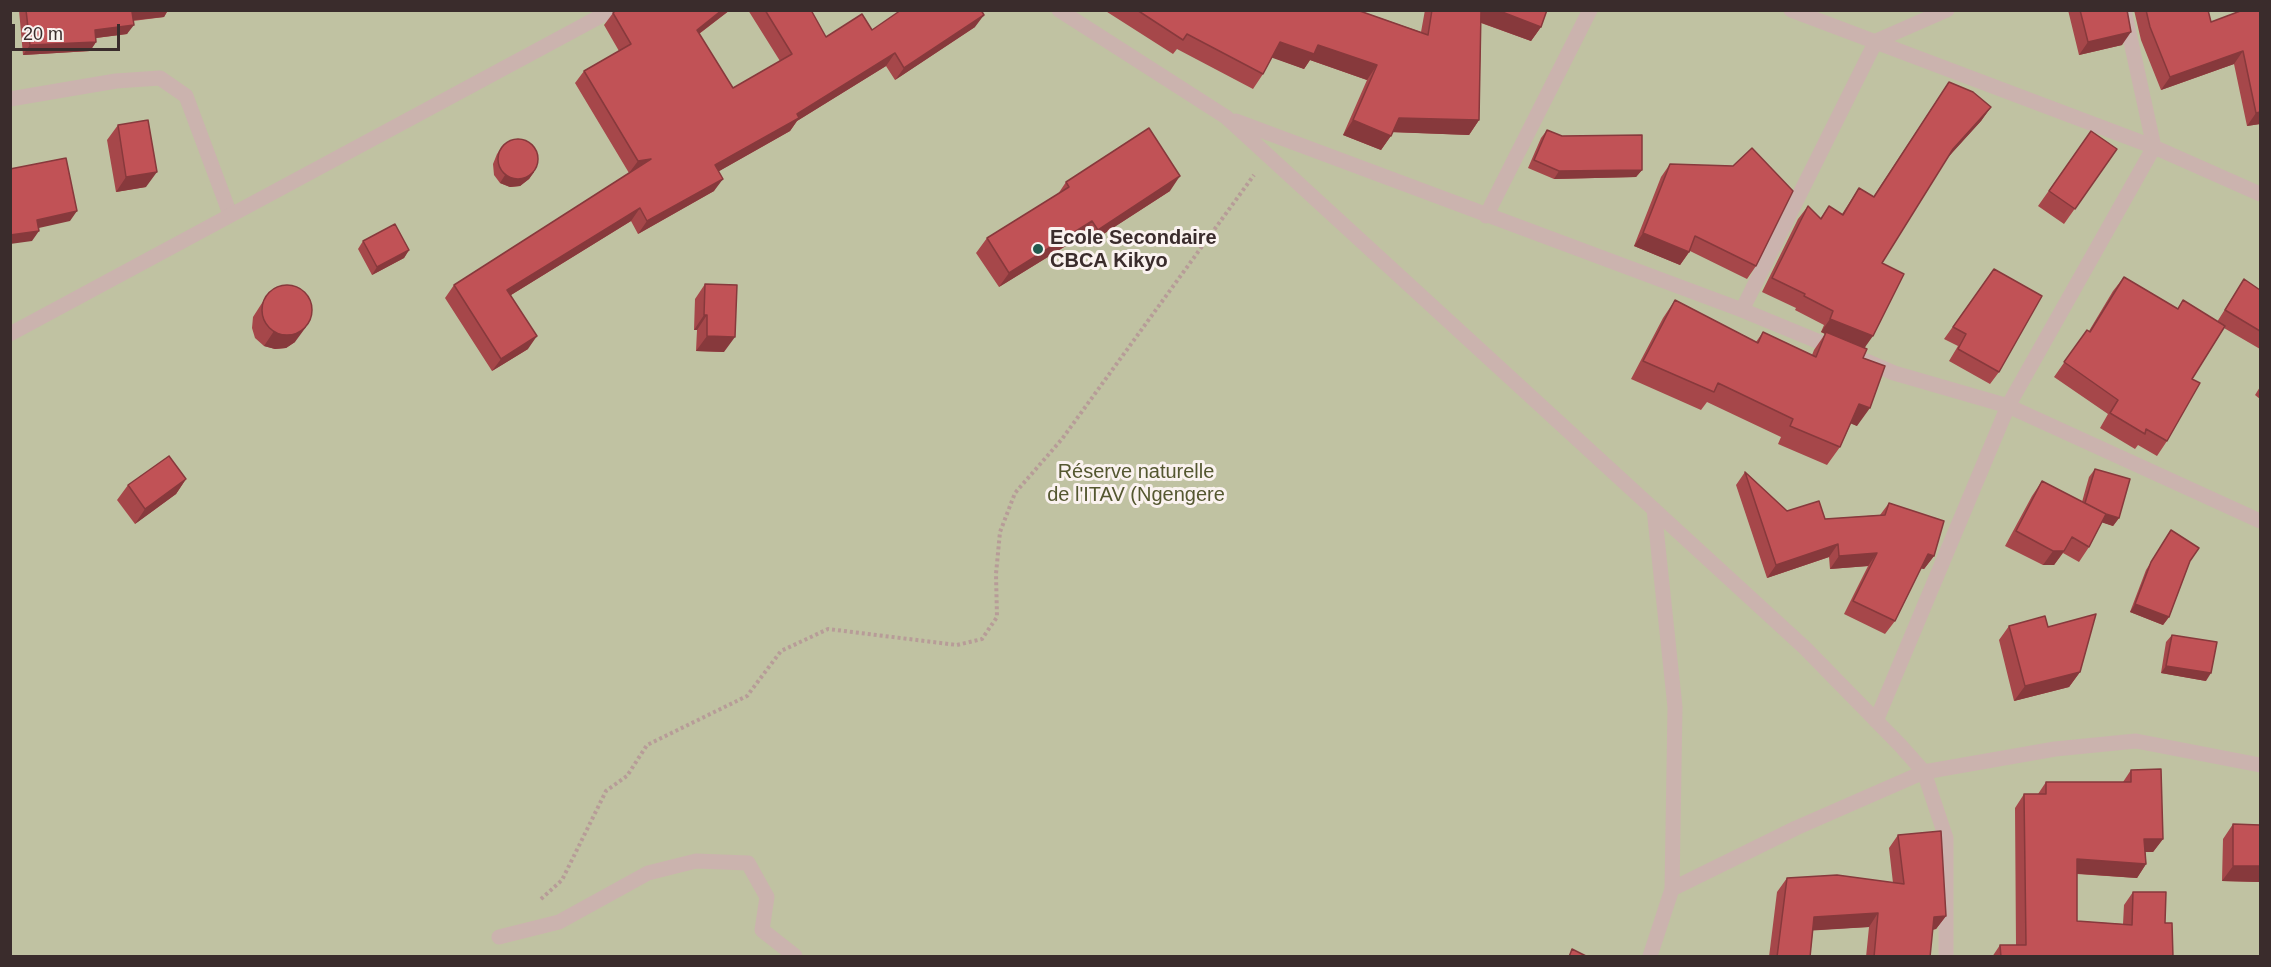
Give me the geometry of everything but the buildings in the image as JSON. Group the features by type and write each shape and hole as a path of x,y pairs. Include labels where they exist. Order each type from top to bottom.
{"street":[{"path":"10,334 612,10"},
{"path":"1059,10 1226,117 1805,648 1924,772 1946,838 1946,957"},
{"path":"1486,216 1590,10"},
{"path":"1742,310 1876,40 1947,10"},
{"path":"1876,721 2008,406 2154,147 2124,10"},
{"path":"1798,12 2154,147 2260,194"},
{"path":"10,99 116,81 160,78 186,96 230,214"},
{"path":"1226,117 1742,310 1894,373 2008,406 2260,521"},
{"path":"1650,957 1672,889 1675,706 1654,509"},
{"path":"1672,889 1796,828 1924,772 2055,749 2136,741 2260,765"},
{"path":"499,937 559,922 648,873 696,861 748,863 767,897 762,930 795,957"}],"path":[{"path":"538,902 562,880 606,791 627,776 647,745 747,696 781,651 828,629 957,645 982,639 998,616 996,574 1000,532 1016,492 1062,440 1268,156"}],"green space":[{"name":"Réserve naturelle de l'ITAV (Ngengere","path":"11,11 2260,11 2260,956 11,956"}],"place":[{"name":"Ecole Secondaire CBCA Kikyo","path":"1038,249"}]}
